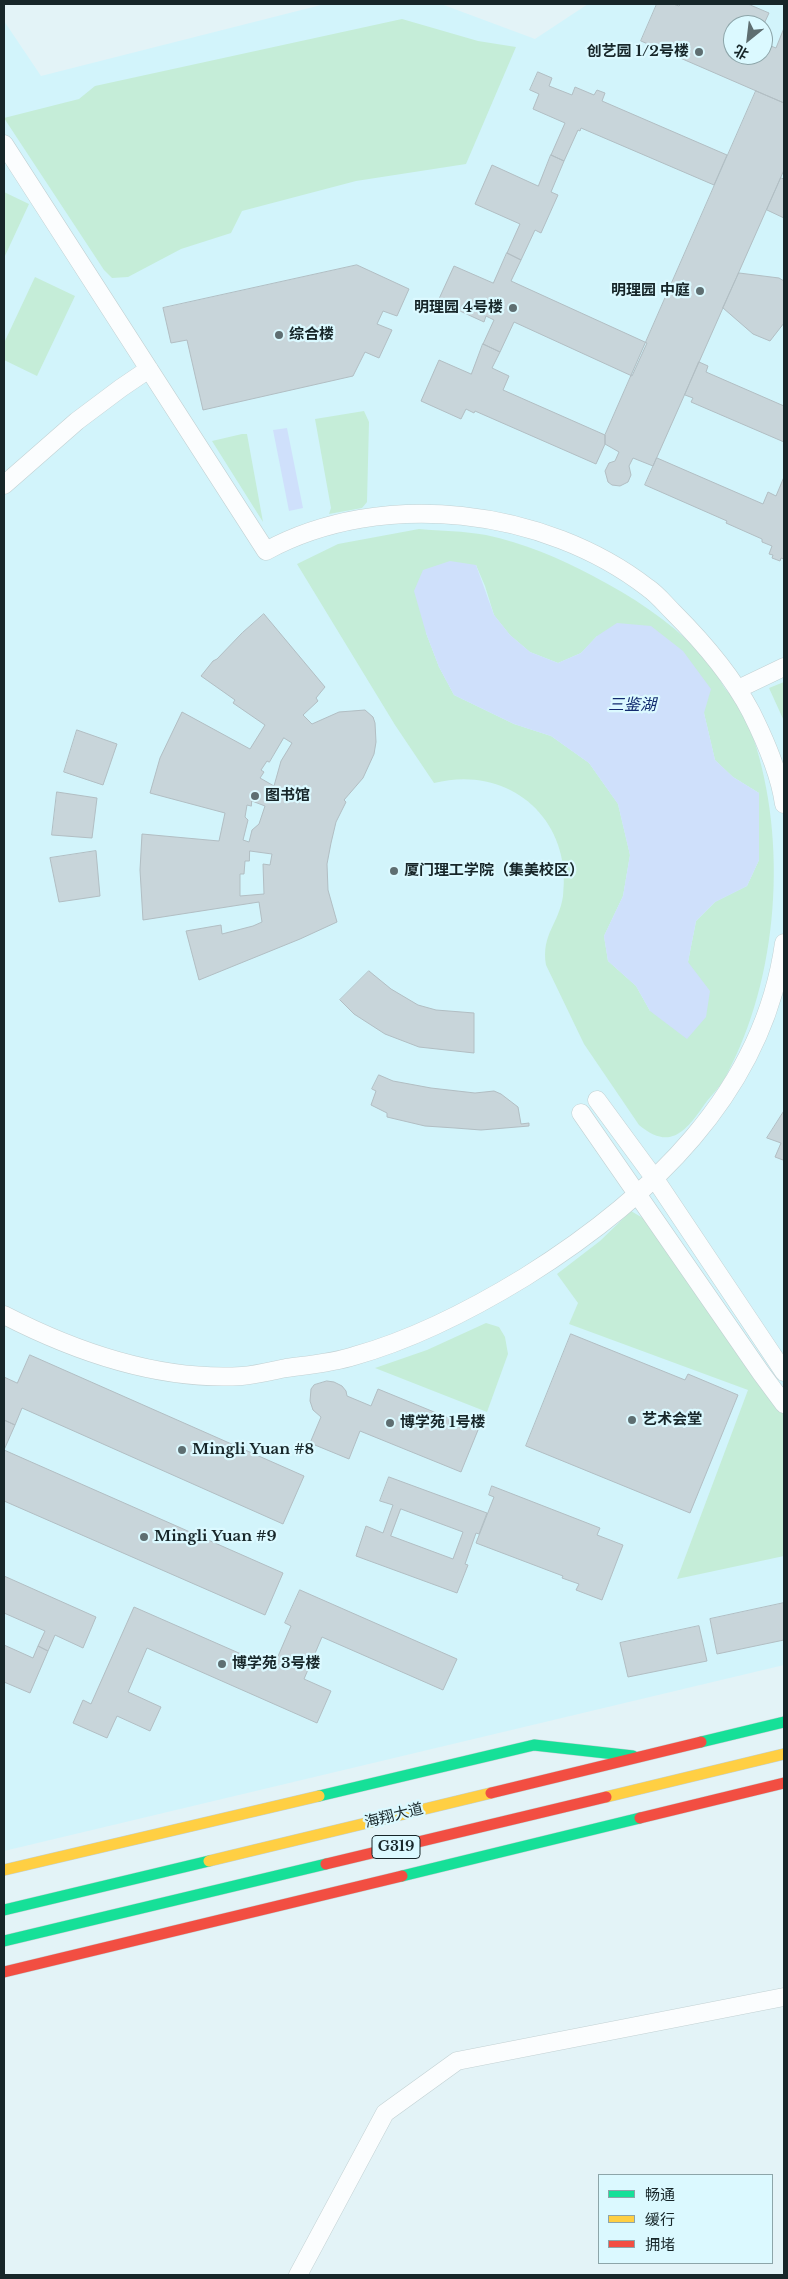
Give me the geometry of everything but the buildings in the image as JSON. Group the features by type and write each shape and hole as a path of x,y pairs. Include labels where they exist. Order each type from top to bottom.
{"main road":[{"name":"海翔大道","path":"5,1910 784,1722"},
{"path":"4,1870 534,1745 640,1757"},
{"name":"海翔大道","path":"6,1940 784,1754"},
{"path":"4,1972 784,1783"}],"street":[{"path":"4,144 266,551 299,536 362,519 461,514 540,532 578,547 649,588 696,635 723,667 738,689 761,732 782,782 784,804"},
{"path":"4,485 77,421 149,369"},
{"path":"738,689 784,667"},
{"path":"4,1315 31,1329 104,1358 186,1374 242,1376 352,1357 406,1339 457,1316 573,1246 639,1195 706,1122 727,1092 748,1055 772,1000 784,943"},
{"path":"597,1100 655,1179 784,1372"},
{"path":"581,1113 784,1404"},
{"path":"298,2275 384,2113 457,2061 784,1997"}],"shaded area":[{"name":"厦门理工学院（集美校区）","path":"325,4 441,4 535,39 588,4 784,4 784,1665 4,1851 4,21 41,76"}],"green space":[{"path":"402,19 478,41 516,47 466,164 356,181 242,211 231,233 181,249 128,277 112,278 104,270 4,118 79,99 95,86"},
{"path":"4,192 29,204 4,258"},
{"path":"35,277 75,296 37,376 4,360 4,343"},
{"path":"364,411 369,422 367,502 362,508 329,514 331,508 315,419"},
{"path":"247,434 263,522 212,441"},
{"path":"419,529 486,535 514,542 541,552 568,563 635,600 675,629 702,655 738,706 753,737 764,777 771,820 774,864 772,909 767,953 758,996 744,1038 726,1076 721,1085 681,1132 674,1136 658,1136 639,1125 584,1044 546,965 546,945 563,896 563,868 557,843 546,821 530,803 510,790 487,782 461,779 434,783 395,725 297,564 338,544","holes":["476,565 494,615 510,635 530,652 558,663 581,653 597,636 704,713 715,760 733,777 759,793 759,860 747,886 715,902 696,921 688,962 650,1011 636,986 608,961 604,936 623,896 630,855 618,804 589,763 551,736 514,724 454,695 439,667 426,633"]},
{"path":"784,682 784,721 769,688"},
{"path":"631,1211 646,1220 751,1371 784,1415 784,1556 677,1579 748,1390 569,1324 578,1303 557,1274 600,1241"},
{"path":"486,1323 499,1327 505,1337 508,1354 487,1412 375,1368 427,1350"}],"water":[{"path":"287,428 303,508 289,511 273,430"},
{"name":"三鉴湖","path":"450,561 476,565 494,615 510,635 530,652 558,663 581,653 597,636 617,623 651,626 683,651 711,689 704,713 715,760 733,777 759,793 759,860 747,886 715,902 696,921 688,962 710,991 706,1017 687,1039 650,1011 636,986 608,961 604,936 623,896 630,855 618,804 589,763 551,736 514,724 454,695 439,667 426,633 414,591 423,570"}],"traffic: fast":[{"path":"701,1742 784,1722"},
{"path":"319,1796 534,1745 633,1756"},
{"path":"402,1876 640,1818"},
{"path":"4,1910 209,1861"},
{"path":"4,1941 326,1864"}],"traffic: slow":[{"path":"606,1797 784,1754"},
{"path":"209,1861 491,1793"},
{"path":"4,1870 319,1796"}],"traffic: jam":[{"path":"491,1793 701,1742"},
{"path":"640,1818 784,1783"},
{"path":"326,1864 606,1797"},
{"path":"4,1972 402,1876"}],"place":[{"name":"创艺园 1/2号楼","path":"699,52"},
{"name":"明理园 中庭","path":"700,291"},
{"name":"明理园 4号楼","path":"513,308"},
{"name":"综合楼","path":"279,335"},
{"name":"图书馆","path":"255,796"},
{"name":"厦门理工学院（集美校区）","path":"394,871"},
{"name":"艺术会堂","path":"632,1420"},
{"name":"博学苑 1号楼","path":"390,1423"},
{"name":"Mingli Yuan #8","path":"182,1450"},
{"name":"Mingli Yuan #9","path":"144,1537"},
{"name":"博学苑 3号楼","path":"222,1664"}]}
